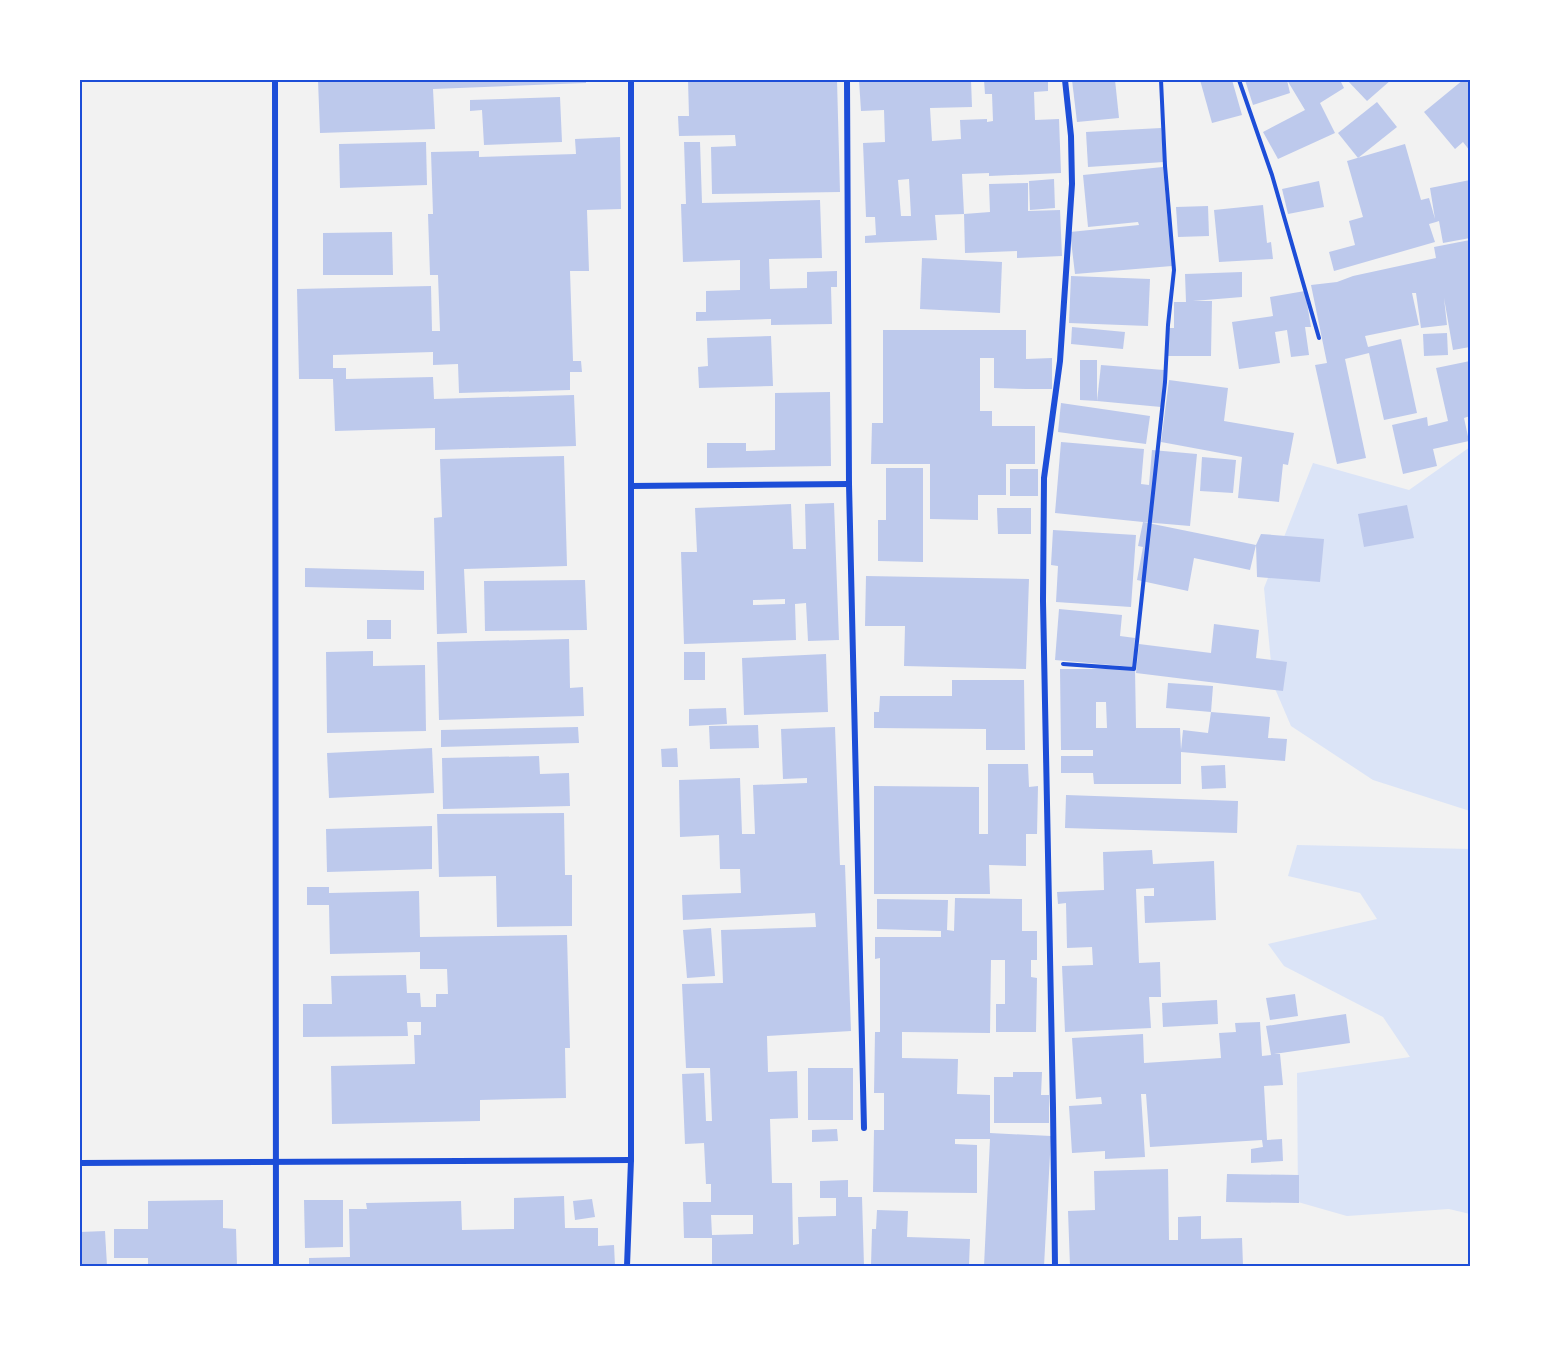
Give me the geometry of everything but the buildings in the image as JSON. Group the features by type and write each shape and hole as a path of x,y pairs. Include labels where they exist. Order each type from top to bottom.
{"street":[{"path":"275,80 276,1266"},
{"path":"627,1266 631,1160 631,80"},
{"path":"847,80 849,484 864,1128"},
{"path":"1054,1266 1053,1097 1044,663 1044,478 1060,361 1072,184 1071,136 1065,80"},
{"path":"631,486 849,484"},
{"path":"80,1163 631,1160"}],"path":[{"path":"1044,663 1134,669 1165,382 1174,270 1165,166 1161,80"},
{"path":"1239,80 1272,175 1319,338"}],"shaded area":[{"path":"1470,447 1470,811 1373,780 1291,726 1273,684 1264,588 1313,463 1409,490"},
{"path":"1297,845 1470,849 1470,1214 1449,1209 1347,1216 1298,1202 1297,1073 1410,1057 1383,1017 1284,966 1268,944 1377,919 1360,893 1288,876"}]}
